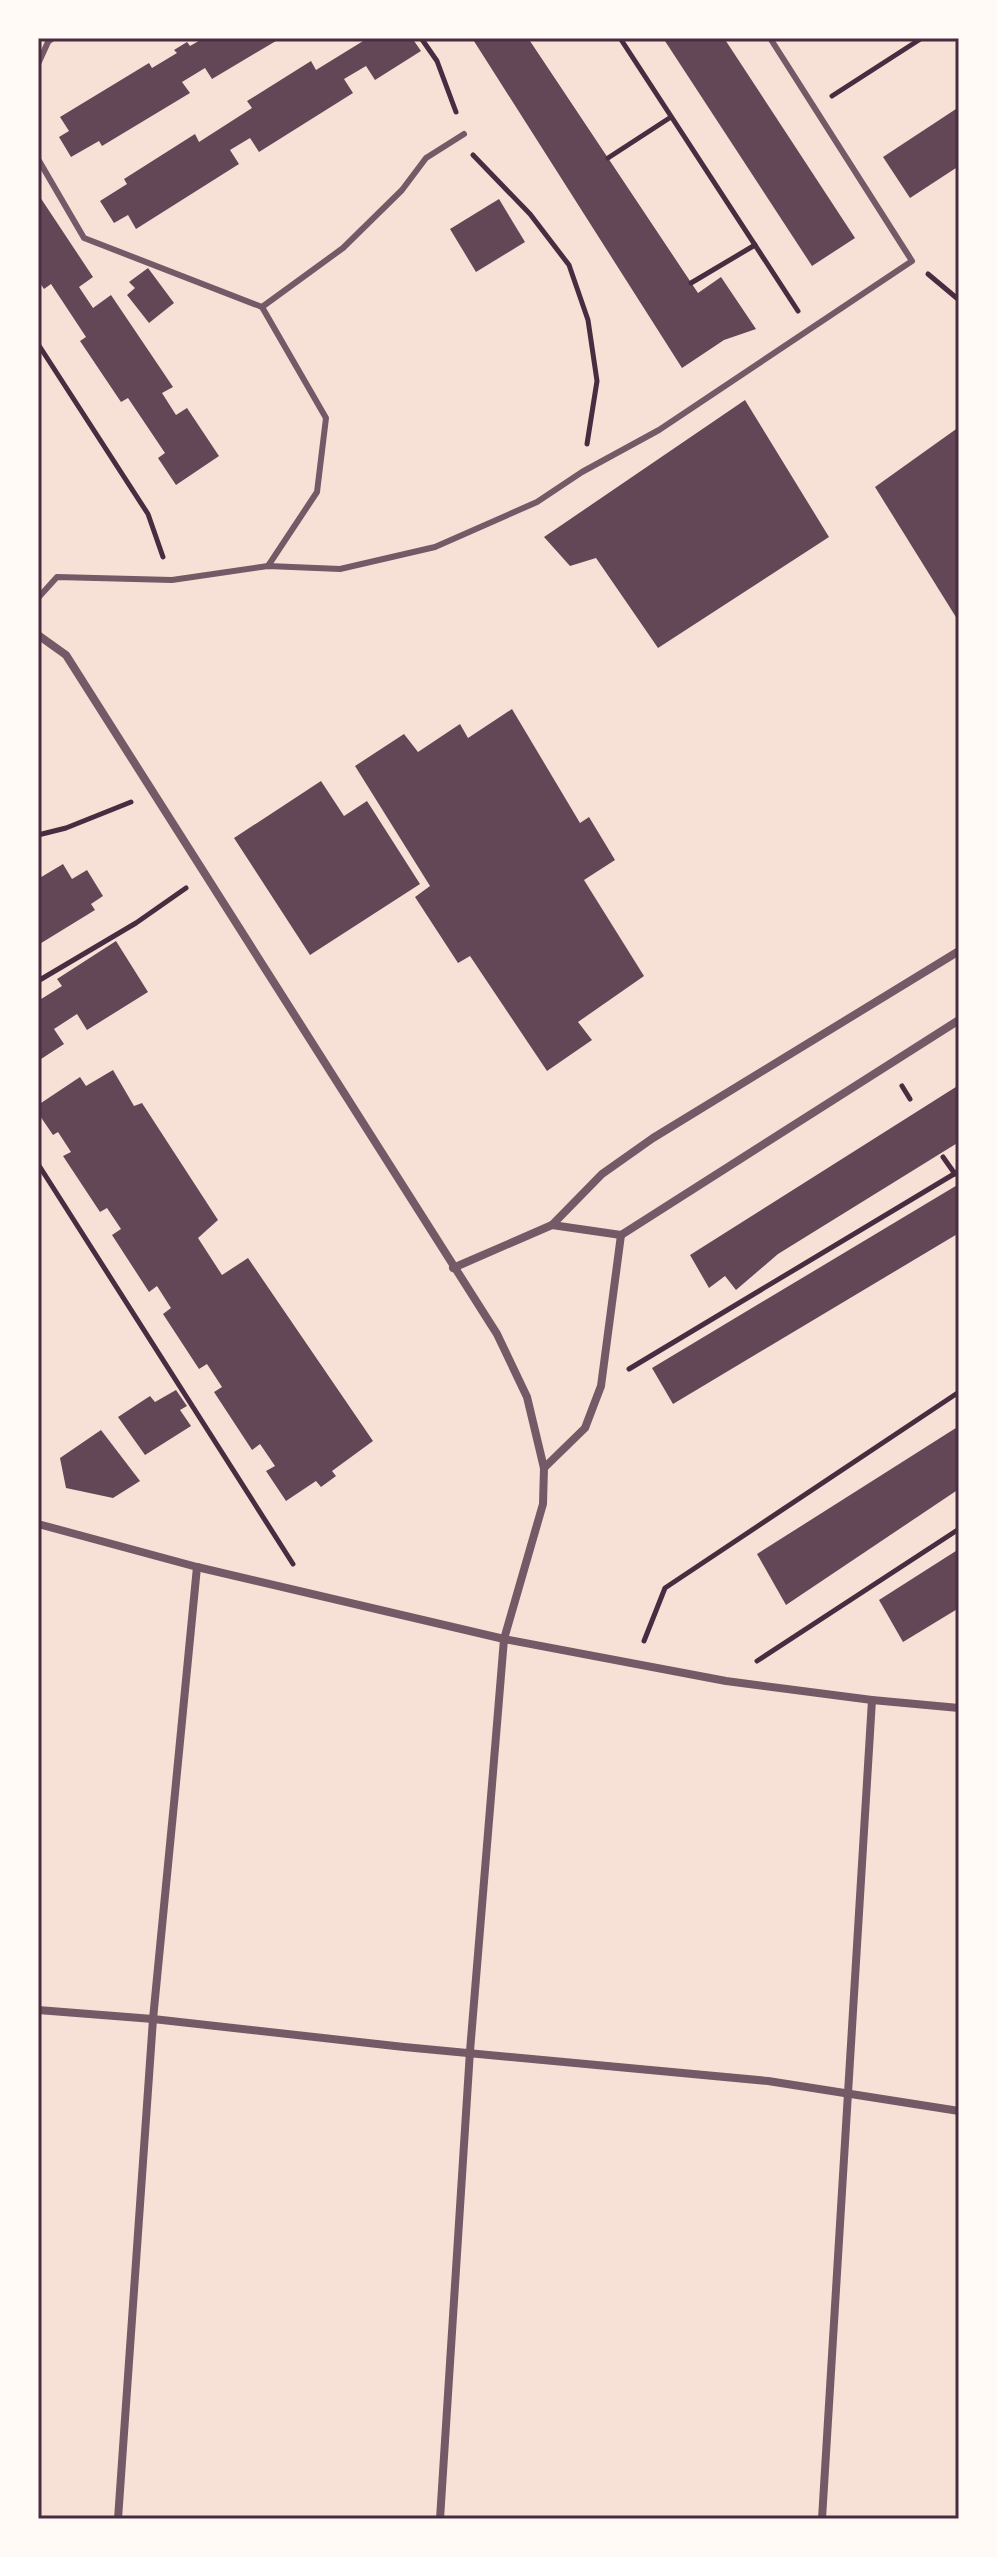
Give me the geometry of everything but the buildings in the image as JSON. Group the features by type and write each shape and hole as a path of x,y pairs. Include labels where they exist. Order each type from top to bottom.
{"street":[{"path":"38,635 66,655 497,1334 527,1397 544,1468 543,1504 504,1639 470,2051 440,2519"},
{"path":"453,1268 552,1225 602,1174 653,1138 959,951"},
{"path":"552,1225 621,1235 959,1020"},
{"path":"544,1468 585,1428 601,1386 621,1235"},
{"path":"38,1524 197,1567 504,1639 726,1681 959,1708"},
{"path":"118,2519 153,2019 197,1567"},
{"path":"822,2519 872,1700"},
{"path":"38,2010 768,2081 959,2111"}],"lane":[{"path":"38,64 53,38"},
{"path":"38,598 57,577 172,580 268,566 340,569 435,547 537,502 582,472 659,430 912,261 770,38"},
{"path":"262,307 343,248 402,190 426,158 464,134"},
{"path":"38,159 84,238 262,307 326,418 317,492 268,566"}],"path":[{"path":"421,38 437,61 470,152 530,214 569,265 588,320 597,381 582,472"},
{"path":"620,38 810,329"},
{"path":"814,107 922,38"},
{"path":"608,158 671,117"},
{"path":"691,283 755,245"},
{"path":"912,261 959,300"},
{"path":"38,344 148,514 172,580"},
{"path":"38,835 66,828 155,792"},
{"path":"38,981 136,923 207,874"},
{"path":"601,1386 957,1173 943,1157"},
{"path":"38,1164 311,1592"},
{"path":"634,1664 665,1588 959,1392"},
{"path":"726,1681 959,1529"}]}
